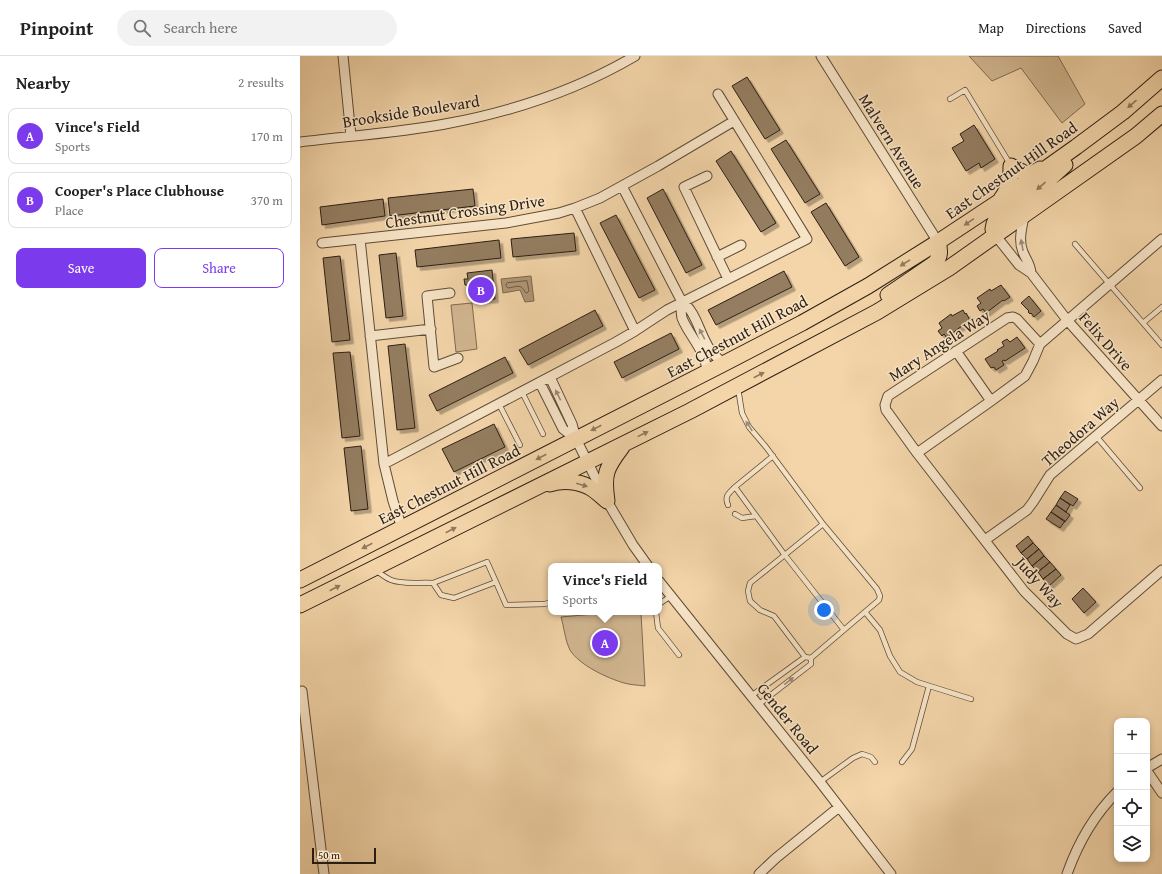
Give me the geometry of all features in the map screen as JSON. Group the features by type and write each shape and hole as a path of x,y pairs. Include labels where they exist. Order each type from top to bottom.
{"main road":[{"name":"East Chestnut Hill Road","path":"300,580 707,373 868,286 1000,201 1123,112 1162,78"},
{"path":"300,605 690,411 877,312 949,268 996,236 1136,136 1162,114"},
{"path":"1000,201 1008,189 1011,177 1011,166 1024,173 1031,174 1060,154 1076,147"},
{"path":"996,236 993,229 997,217 1035,192 1070,159 1076,147"},
{"path":"831,337 848,322 935,263 939,259 940,254 938,242"},
{"path":"607,501 605,486 606,471 610,462 625,443"},
{"path":"530,490 553,483 568,482 583,484 607,501"}],"street":[{"path":"343,56 351,136"},
{"name":"Brookside Boulevard","path":"300,142 444,124 500,111 542,99 581,84 635,56"},
{"name":"Malvern Avenue","path":"821,56 938,242"},
{"path":"384,464 635,331 682,302 807,239 718,94"},
{"name":"Chestnut Crossing Drive","path":"322,243 525,220 559,213 600,198 734,121"},
{"path":"707,176 684,187 728,279"},
{"path":"622,186 682,302 691,312 712,352 725,363"},
{"path":"575,208 635,331"},
{"name":"Felix Drive","path":"1024,216 1020,243 1030,264 1031,273"},
{"name":"Felix Drive","path":"996,236 1019,265 1031,273 1067,320 1162,426"},
{"path":"360,239 384,464 393,501 402,528"},
{"path":"917,453 1025,376 1034,361 1040,344 1162,239"},
{"path":"717,257 741,244"},
{"path":"450,293 427,296 434,367 458,358"},
{"path":"682,302 682,318 701,352 707,368 707,373"},
{"name":"Mary Angela Way","path":"985,540 917,453 886,410 886,401 888,396 1010,317 1017,319 1040,344"},
{"path":"370,336 431,329"},
{"path":"956,351 991,401"},
{"path":"550,377 575,431 576,439 607,501 633,545 646,563"},
{"name":"Theodora Way","path":"985,540 1027,510 1034,502 1050,475 1162,380"},
{"path":"540,382 563,429 576,439"},
{"name":"Judy Way","path":"985,540 1024,591 1067,634 1076,639 1088,634 1162,570"},
{"name":"Gender Road","path":"662,585 820,782 891,874"},
{"path":"302,691 324,874"},
{"path":"1150,766 1162,759"},
{"path":"1150,775 1162,793"},
{"path":"1067,874 1074,854 1086,832 1100,811 1114,795"},
{"path":"759,874 782,853 839,807"}],"lane":[{"path":"950,99 965,90 1011,166"},
{"path":"1075,244 1162,344"},
{"path":"1143,323 1162,307"},
{"path":"738,386 742,413 749,427 773,456 823,524 877,588 880,596 879,600 811,658 811,664 758,705"},
{"path":"522,392 543,434"},
{"path":"499,404 520,445"},
{"path":"1096,436 1140,488"},
{"path":"728,505 726,501 727,494 773,456"},
{"path":"735,487 784,554 844,630"},
{"path":"735,514 742,518 756,516"},
{"path":"811,658 805,657 774,616 760,610 750,601 748,591 750,583 823,524"},
{"path":"374,568 390,579 402,582 433,583 487,562 506,605 548,603"},
{"path":"433,583 441,595 454,598 496,582"},
{"path":"662,602 671,596"},
{"path":"865,612 880,630 890,656 900,672 917,682 971,699"},
{"path":"656,615 658,628 679,655"},
{"path":"751,696 805,657"},
{"path":"902,762 912,748 929,686"},
{"path":"820,782 853,758 862,754 871,758 875,762"}],"shaded area":[{"path":"969,56 1058,56 1085,104 1062,123 1021,68 992,81"},
{"path":"472,303 477,349 456,352 451,305"},
{"path":"583,615 641,615 645,686 632,685 610,678 580,661 574,656 568,646 561,617"}],"water":[{"path":"531,276 534,301 525,302 520,290 503,293 501,279"}],"building":[{"path":"747,77 780,130 765,139 732,86"},
{"path":"974,125 995,159 981,168 979,163 966,171 952,148 964,141 960,134"},
{"path":"786,140 820,194 805,203 771,149"},
{"path":"731,151 776,223 761,232 716,161"},
{"path":"473,189 475,206 390,216 388,198"},
{"path":"663,189 702,265 686,273 647,198"},
{"path":"383,199 385,216 322,225 320,207"},
{"path":"826,203 859,257 845,266 811,212"},
{"path":"616,215 655,290 639,298 600,223"},
{"path":"574,233 576,251 513,257 511,239"},
{"path":"499,240 501,258 417,267 415,250"},
{"path":"396,253 403,316 386,318 379,255"},
{"path":"340,256 350,340 332,342 323,258"},
{"path":"492,270 495,299 482,300 481,295 470,296 468,285 465,285 464,279 468,279 467,273"},
{"path":"784,271 792,287 716,325 708,310"},
{"path":"1001,285 1010,297 1004,301 1003,300 986,313 983,309 980,311 977,306 981,303 977,298 990,289 991,291"},
{"path":"1029,296 1041,311 1034,317 1021,303"},
{"path":"595,310 603,326 528,365 519,350"},
{"path":"963,310 971,322 959,328 947,338 944,334 942,336 938,331 942,328 939,323 951,314 952,316"},
{"path":"671,333 679,349 622,378 614,362"},
{"path":"1017,337 1025,348 1005,361 1002,361 1004,365 996,370 994,367 991,368 985,359 1004,346 1002,342 1007,339 1010,342"},
{"path":"405,344 415,428 397,430 388,346"},
{"path":"350,352 360,436 342,438 333,353"},
{"path":"505,357 513,373 437,411 429,395"},
{"path":"494,424 505,447 454,472 442,449"},
{"path":"361,446 368,509 351,511 344,448"},
{"path":"1065,491 1078,499 1073,506 1060,498"},
{"path":"1060,498 1070,505 1066,512 1056,505"},
{"path":"1056,505 1070,515 1065,522 1051,512"},
{"path":"1051,512 1065,521 1060,528 1046,519"},
{"path":"1028,536 1033,543 1021,553 1016,546"},
{"path":"1033,543 1039,549 1027,559 1021,553"},
{"path":"1039,549 1044,556 1032,566 1027,559"},
{"path":"1044,556 1050,562 1038,572 1032,566"},
{"path":"1050,562 1056,569 1043,579 1038,572"},
{"path":"1056,569 1061,575 1049,586 1043,579"},
{"path":"1083,588 1096,602 1084,613 1072,599"}],"place":[{"name":"Cooper's Place Clubhouse","path":"481,290"},
{"name":"Vince's Field","path":"605,643"}]}
